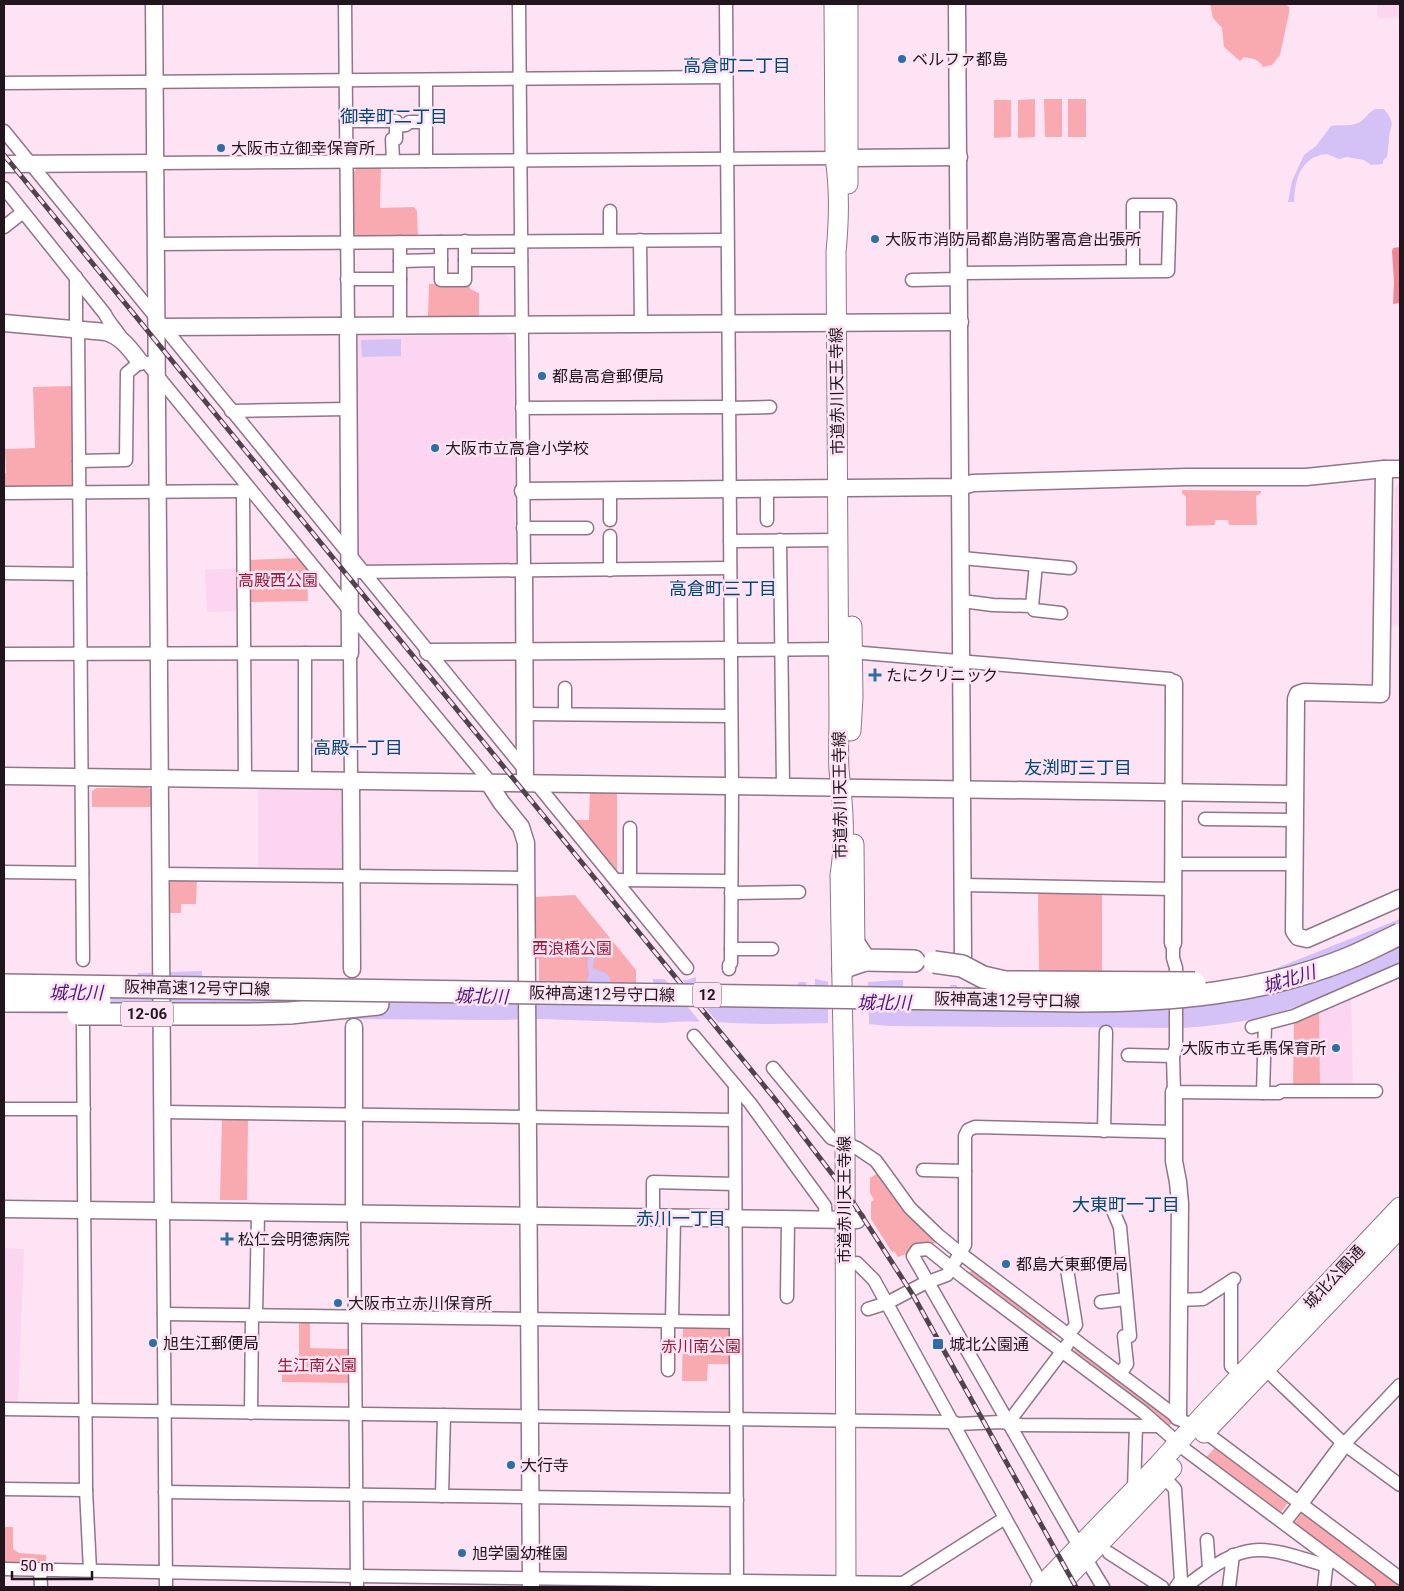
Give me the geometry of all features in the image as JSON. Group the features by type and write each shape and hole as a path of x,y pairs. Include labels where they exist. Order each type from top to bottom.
{"highway":[{"path":"855,961 924,961 962,966 994,981 1179,984 1225,980 1287,968 1400,933"},
{"name":"阪神高速12号守口線","path":"4,985 1143,1000 1206,995 1248,988 1349,958 1400,933"},
{"name":"阪神高速12号守口線","path":"4,1001 187,1001 1144,1014 1208,1008 1272,996 1354,971 1400,950"},
{"name":"12-06","path":"4,1014 290,1013 378,1004"}],"main road":[{"name":"市道赤川天王寺線","path":"834,4 842,158"},
{"name":"市道赤川天王寺線","path":"845,651 842,158 848,4"},
{"name":"市道赤川天王寺線","path":"844,489 838,540 845,651 853,698 850,719 852,769 848,787 840,884 855,961"},
{"name":"市道赤川天王寺線","path":"848,787 855,961 850,1035 853,1585"},
{"name":"城北公園通","path":"1192,1425 1260,1364 1394,1233 1400,1207"},
{"name":"市道赤川天王寺線","path":"851,1220 857,1263 851,1421"},
{"name":"城北公園通","path":"1047,1586 1164,1477 1182,1447 1192,1425 1240,1375 1260,1364"},
{"name":"城北公園通","path":"1082,1552 1134,1490 1182,1447"}],"street":[{"path":"154,4 156,244 159,325 157,376 166,1587"},
{"path":"345,4 348,409 354,566 350,612 352,969"},
{"path":"519,4 524,652 529,779"},
{"path":"726,4 732,786 731,963 729,969"},
{"path":"958,4 964,789 962,799 963,957"},
{"path":"4,83 726,77"},
{"path":"426,80 426,161"},
{"path":"346,121 396,121 396,139 392,139 392,161"},
{"path":"396,126 406,126 408,122 426,122"},
{"path":"4,131 159,325 232,411 354,566 428,652 529,779 616,880 687,968"},
{"path":"4,164 959,157"},
{"path":"4,188 105,314 140,362 146,363 157,376 246,490 350,612 486,777 523,832 526,843 531,1582"},
{"path":"912,280 960,276 1168,271 1170,205 1133,205 1133,271"},
{"path":"610,211 610,240"},
{"path":"4,227 23,212"},
{"path":"640,240 641,324"},
{"path":"156,244 727,240"},
{"path":"441,242 441,280 465,280 465,241"},
{"path":"400,242 400,326"},
{"path":"400,261 441,260"},
{"path":"465,260 521,260"},
{"path":"76,277 81,655 82,960"},
{"path":"348,279 400,279"},
{"path":"159,325 400,326 960,322"},
{"path":"4,323 106,332 122,339"},
{"path":"79,461 126,460 127,373 140,362"},
{"path":"522,408 770,408"},
{"path":"232,411 348,409"},
{"path":"523,491 961,487 973,483 1159,478 1306,478 1392,469 1381,694 1304,692 1298,694 1295,702 1293,928 1295,934 1300,938 1307,939 1400,898"},
{"path":"767,489 767,520"},
{"path":"4,493 158,493 246,490"},
{"path":"245,779 246,490"},
{"path":"610,490 610,520"},
{"path":"524,528 587,528"},
{"path":"610,536 610,570"},
{"path":"780,540 783,786"},
{"path":"730,541 838,540"},
{"path":"962,558 1070,568"},
{"path":"1036,565 1032,606 1034,610 1060,613"},
{"path":"354,566 524,570 730,568"},
{"path":"4,573 80,574"},
{"path":"962,601 993,605 1032,606"},
{"path":"428,652 845,651 1170,679 1174,683 1172,954 1176,974 1176,1051 1173,1056 1174,1160 1180,1202 1179,1300 1192,1425"},
{"path":"305,653 305,780"},
{"path":"4,654 350,653"},
{"path":"565,688 566,714"},
{"path":"525,714 731,716"},
{"path":"4,776 488,782 529,779 732,786 1294,794"},
{"path":"1205,819 1294,820"},
{"path":"630,828 630,880"},
{"path":"1173,864 1294,864"},
{"path":"4,872 82,873"},
{"path":"161,874 526,878"},
{"path":"616,880 799,892"},
{"path":"963,885 1173,889"},
{"path":"731,949 772,949"},
{"path":"1252,1027 1294,1016 1400,970"},
{"path":"83,1023 86,1490 90,1570"},
{"path":"1263,1093 1266,1024"},
{"path":"354,1027 357,1582"},
{"path":"1104,1131 1106,1032"},
{"path":"694,1036 735,1085 825,1206 826,1220"},
{"path":"1128,1055 1173,1056"},
{"path":"773,1068 831,1138 851,1145 876,1161 910,1208 960,1254 1120,1374 1300,1503 1400,1578"},
{"path":"735,1085 737,1584"},
{"path":"1174,1092 1279,1093 1280,1091 1376,1091"},
{"path":"4,1109 84,1109"},
{"path":"163,1112 735,1120"},
{"path":"868,1309 947,1276 960,1254 965,1245 965,1136 968,1130 975,1127 1174,1132"},
{"path":"924,1170 965,1171"},
{"path":"653,1218 653,1182 735,1184"},
{"path":"1111,1206 1120,1227 1130,1336 1124,1336 1127,1364 1120,1374"},
{"path":"4,1209 735,1220 851,1220"},
{"path":"251,1413 258,1213"},
{"path":"668,1370 674,1219"},
{"path":"787,1297 788,1220"},
{"path":"1102,1587 914,1256 917,1250 928,1249 1143,1412 1182,1447 1284,1523 1327,1561 1369,1587"},
{"path":"857,1263 874,1280 887,1302 1005,1518 1047,1586"},
{"path":"1008,1423 1062,1352 1076,1325 1066,1263"},
{"path":"1179,1300 1203,1299 1233,1280 1231,1366 1240,1375"},
{"path":"1101,1302 1126,1300"},
{"path":"164,1314 735,1322"},
{"path":"1260,1364 1344,1444 1400,1485"},
{"path":"1284,1523 1344,1444 1400,1385"},
{"path":"4,1409 1158,1426"},
{"path":"442,1496 444,1416"},
{"path":"1134,1490 1136,1426"},
{"path":"1164,1477 1175,1489 1184,1584 1233,1555 1245,1551 1264,1549 1327,1561"},
{"path":"4,1489 86,1490"},
{"path":"166,1492 737,1500"},
{"path":"4,1569 90,1570 357,1582 853,1585 903,1583 1005,1518"},
{"path":"1207,1540 1209,1568"},
{"path":"1109,1553 1162,1587"},
{"path":"1229,1587 1233,1555"},
{"path":"1324,1587 1327,1561"},
{"path":"40,1569 41,1587"}],"shaded area":[{"path":"1378,4 1400,4 1400,18 1377,18"},
{"path":"1400,247 1400,303 1393,304 1392,251 1393,248"},
{"name":"大阪市立高倉小学校","path":"505,334 513,341 516,565 371,567 363,563 357,555 355,339 358,336"},
{"path":"1400,482 1400,626 1391,626 1392,531 1394,530 1395,488"},
{"path":"239,568 241,611 207,612 205,570"},
{"path":"258,788 345,788 345,870 258,872"},
{"name":"大阪市立毛馬保育所","path":"1351,996 1353,1087 1320,1087 1319,1009"},
{"path":"4,1248 24,1249 18,1402 4,1402"}],"green space":[{"path":"1210,4 1285,4 1289,7 1280,55 1272,65 1263,67 1257,60 1244,57 1240,61 1224,47 1222,28 1213,18"},
{"path":"1035,99 1035,137 1018,138 1018,100"},
{"path":"1044,99 1062,99 1062,137 1045,137"},
{"path":"1068,99 1086,99 1086,137 1068,137"},
{"path":"994,100 1011,100 1011,137 994,138"},
{"path":"381,167 380,208 414,207 417,211 418,237 358,238 354,233 353,173 357,168"},
{"path":"429,284 469,284 470,289 479,293 479,316 428,316"},
{"path":"73,386 77,481 71,487 4,488 4,473 6,473 5,449 35,448 33,387"},
{"path":"1182,490 1261,491 1256,496 1257,525 1229,525 1228,520 1215,520 1215,525 1186,526 1186,497"},
{"name":"高殿西公園","path":"300,558 307,567 308,601 250,602 249,560"},
{"path":"146,787 154,790 154,807 92,807 92,791 97,788"},
{"path":"590,792 617,793 617,874 574,820 589,820"},
{"path":"169,878 197,879 196,904 181,904 181,913 170,913"},
{"path":"1038,891 1102,893 1102,974 1039,973"},
{"name":"西浪橋公園","path":"575,895 636,970 636,986 539,983 539,960 535,957 535,897"},
{"path":"1319,1009 1320,1087 1293,1087 1294,1018"},
{"path":"222,1118 248,1119 247,1200 220,1200"},
{"path":"878,1173 937,1243 915,1246 906,1254 898,1257 894,1251 892,1252 871,1219 871,1202 874,1200 870,1193 870,1178"},
{"path":"972,1269 1054,1331 1050,1337 968,1275"},
{"name":"生江南公園","path":"299,1322 310,1322 310,1348 348,1349 349,1383 282,1382 282,1366 299,1366"},
{"name":"赤川南公園","path":"683,1326 724,1327 729,1331 730,1364 708,1364 707,1381 682,1381"},
{"path":"1078,1349 1174,1421 1168,1427 1072,1351"},
{"path":"1217,1445 1291,1499 1278,1516 1204,1460"},
{"path":"1304,1510 1400,1582 1400,1587 1373,1587 1292,1526"},
{"path":"4,1527 13,1527 13,1549 19,1553 46,1555 46,1564 4,1563"}],"water":[{"path":"1375,109 1384,109 1392,122 1387,157 1383,160 1383,164 1371,165 1364,160 1347,157 1339,159 1327,154 1318,156 1311,159 1301,170 1296,185 1294,202 1288,202 1292,181 1304,155 1316,146 1331,126 1357,124"},
{"path":"401,339 401,356 362,357 361,340"},
{"name":"城北川","path":"1400,919 1400,962 1325,995 1279,1012 1230,1023 1181,1028 888,1026 844,1023 769,1024 689,1021 662,1023 540,1019 347,1019 4,1013 4,976 137,977 138,973 202,971 202,978 586,984 589,974 587,963 589,956 587,956 586,950 599,950 599,956 595,956 593,968 608,975 611,985 653,986 653,979 687,980 696,977 696,986 798,988 798,982 806,982 806,988 815,988 815,979 837,983 903,980 903,988 949,989 950,985 957,985 957,990 1181,985 1247,980"}],"pier":[{"path":"663,977 680,977 719,1024 701,1023"},
{"path":"828,980 868,980 869,1026 828,1025"}],"railway":[{"path":"4,155 779,1104 851,1199 913,1295 1076,1587"}],"place":[{"name":"ベルファ都島","path":"902,59"},
{"name":"大阪市立御幸保育所","path":"221,148"},
{"name":"大阪市消防局都島消防署高倉出張所","path":"875,239"},
{"name":"都島高倉郵便局","path":"542,376"},
{"name":"大阪市立高倉小学校","path":"435,448"},
{"name":"たにクリニック","path":"875,675"},
{"name":"大阪市立毛馬保育所","path":"1336,1048"},
{"name":"松仁会明徳病院","path":"227,1239"},
{"name":"都島大東郵便局","path":"1006,1264"},
{"name":"大阪市立赤川保育所","path":"338,1303"},
{"name":"旭生江郵便局","path":"153,1343"},
{"name":"城北公園通","path":"938,1344"},
{"name":"大行寺","path":"511,1465"},
{"name":"旭学園幼稚園","path":"462,1553"}],"district":[{"name":"高倉町二丁目","path":"737,65"},
{"name":"御幸町二丁目","path":"394,116"},
{"name":"高倉町三丁目","path":"723,588"},
{"name":"高殿一丁目","path":"358,747"},
{"name":"友渕町三丁目","path":"1078,767"},
{"name":"大東町一丁目","path":"1126,1204"},
{"name":"赤川一丁目","path":"681,1218"}]}
